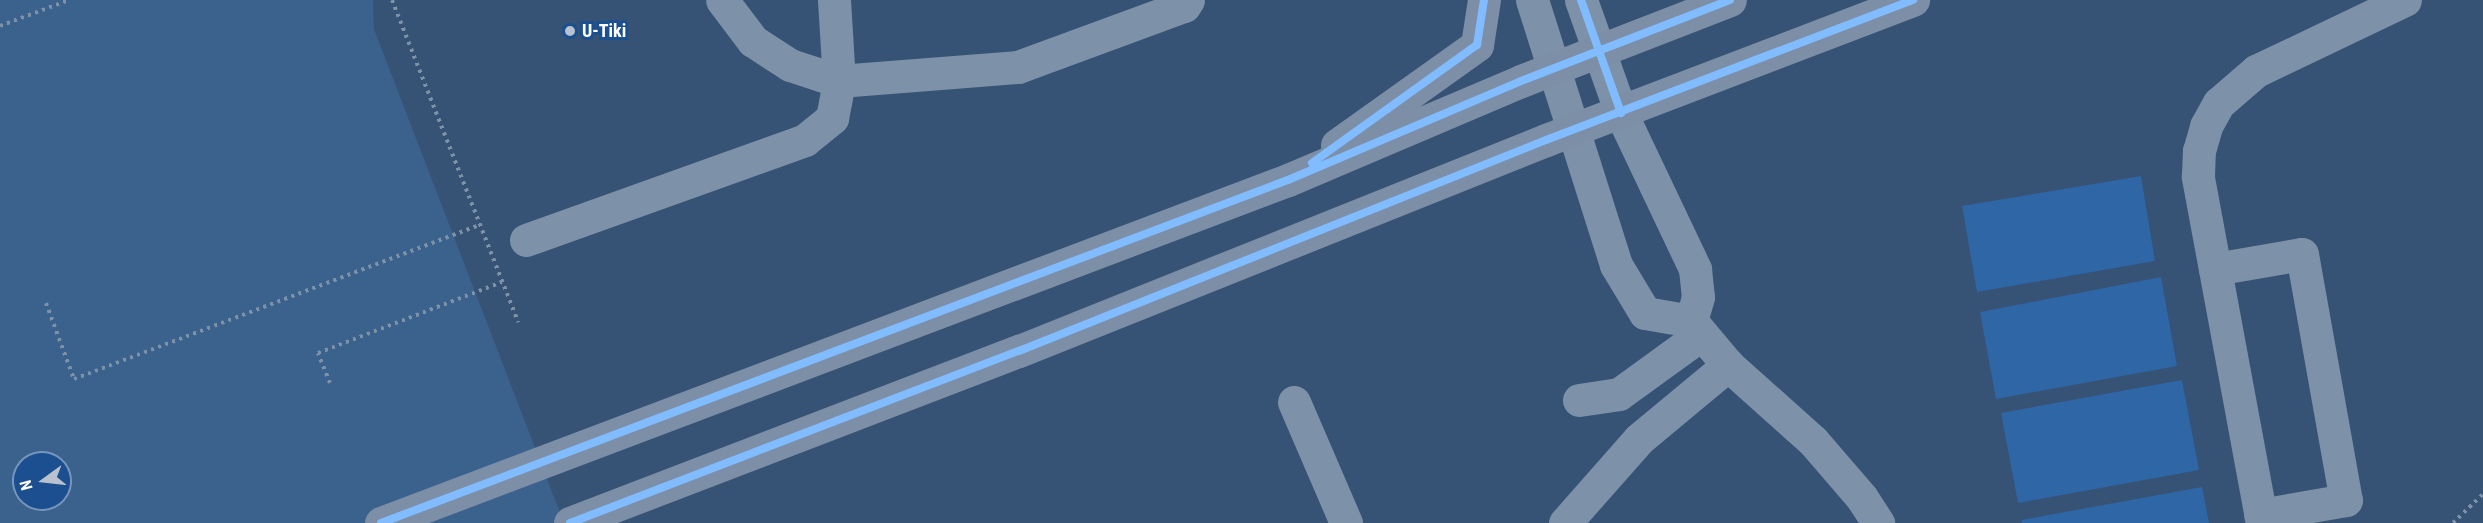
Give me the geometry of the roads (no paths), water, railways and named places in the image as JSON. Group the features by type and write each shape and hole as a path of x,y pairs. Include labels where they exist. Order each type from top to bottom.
{"main road":[{"path":"1288,180 1477,45 1484,0"},
{"path":"381,523 1288,180 1556,68 1730,0"},
{"path":"570,523 1019,351 1574,129 1913,0"}],"street":[{"path":"722,0 753,41 790,65 839,81 1017,67 1184,6 1188,0"},
{"path":"526,240 805,140 832,118 839,81 834,0"},
{"path":"1532,0 1556,68 1616,265 1645,313 1696,328 1728,365 1813,441 1862,498 1878,523"},
{"path":"1579,400 1619,394 1696,328 1698,297 1695,269 1621,113 1581,0"},
{"path":"2215,269 2302,254 2346,500 2261,519 2215,269 2198,176 2206,126 2219,103 2256,70 2405,0"},
{"path":"1565,523 1639,439 1728,365"},
{"path":"1294,402 1346,523"}],"place":[{"name":"U-Tiki","path":"570,31"}]}
